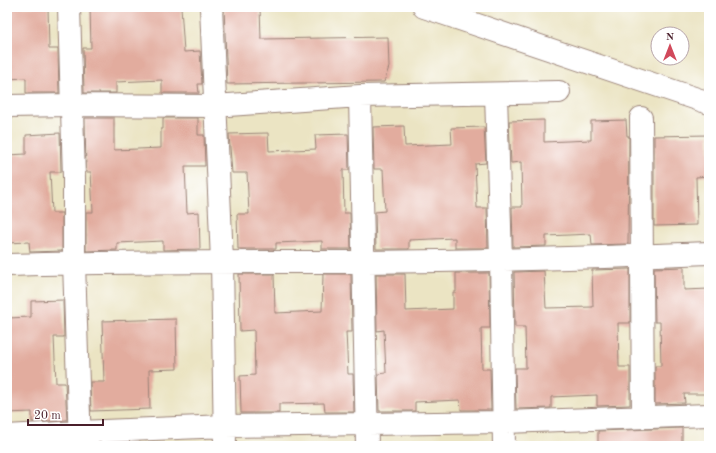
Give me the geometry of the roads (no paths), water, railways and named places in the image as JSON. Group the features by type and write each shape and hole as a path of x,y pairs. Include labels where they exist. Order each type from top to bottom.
{"street":[{"path":"69,7 74,178 74,263 80,439"},
{"path":"211,7 214,106 222,261 226,436"},
{"path":"424,7 709,103"},
{"path":"7,106 214,106 360,96 559,92"},
{"path":"496,94 501,259 504,446"},
{"path":"360,96 367,446"},
{"path":"641,118 643,417"},
{"path":"7,265 222,261 364,262 641,256 709,253"},
{"path":"7,436 80,439 226,436 367,424 504,422 709,416"}]}
